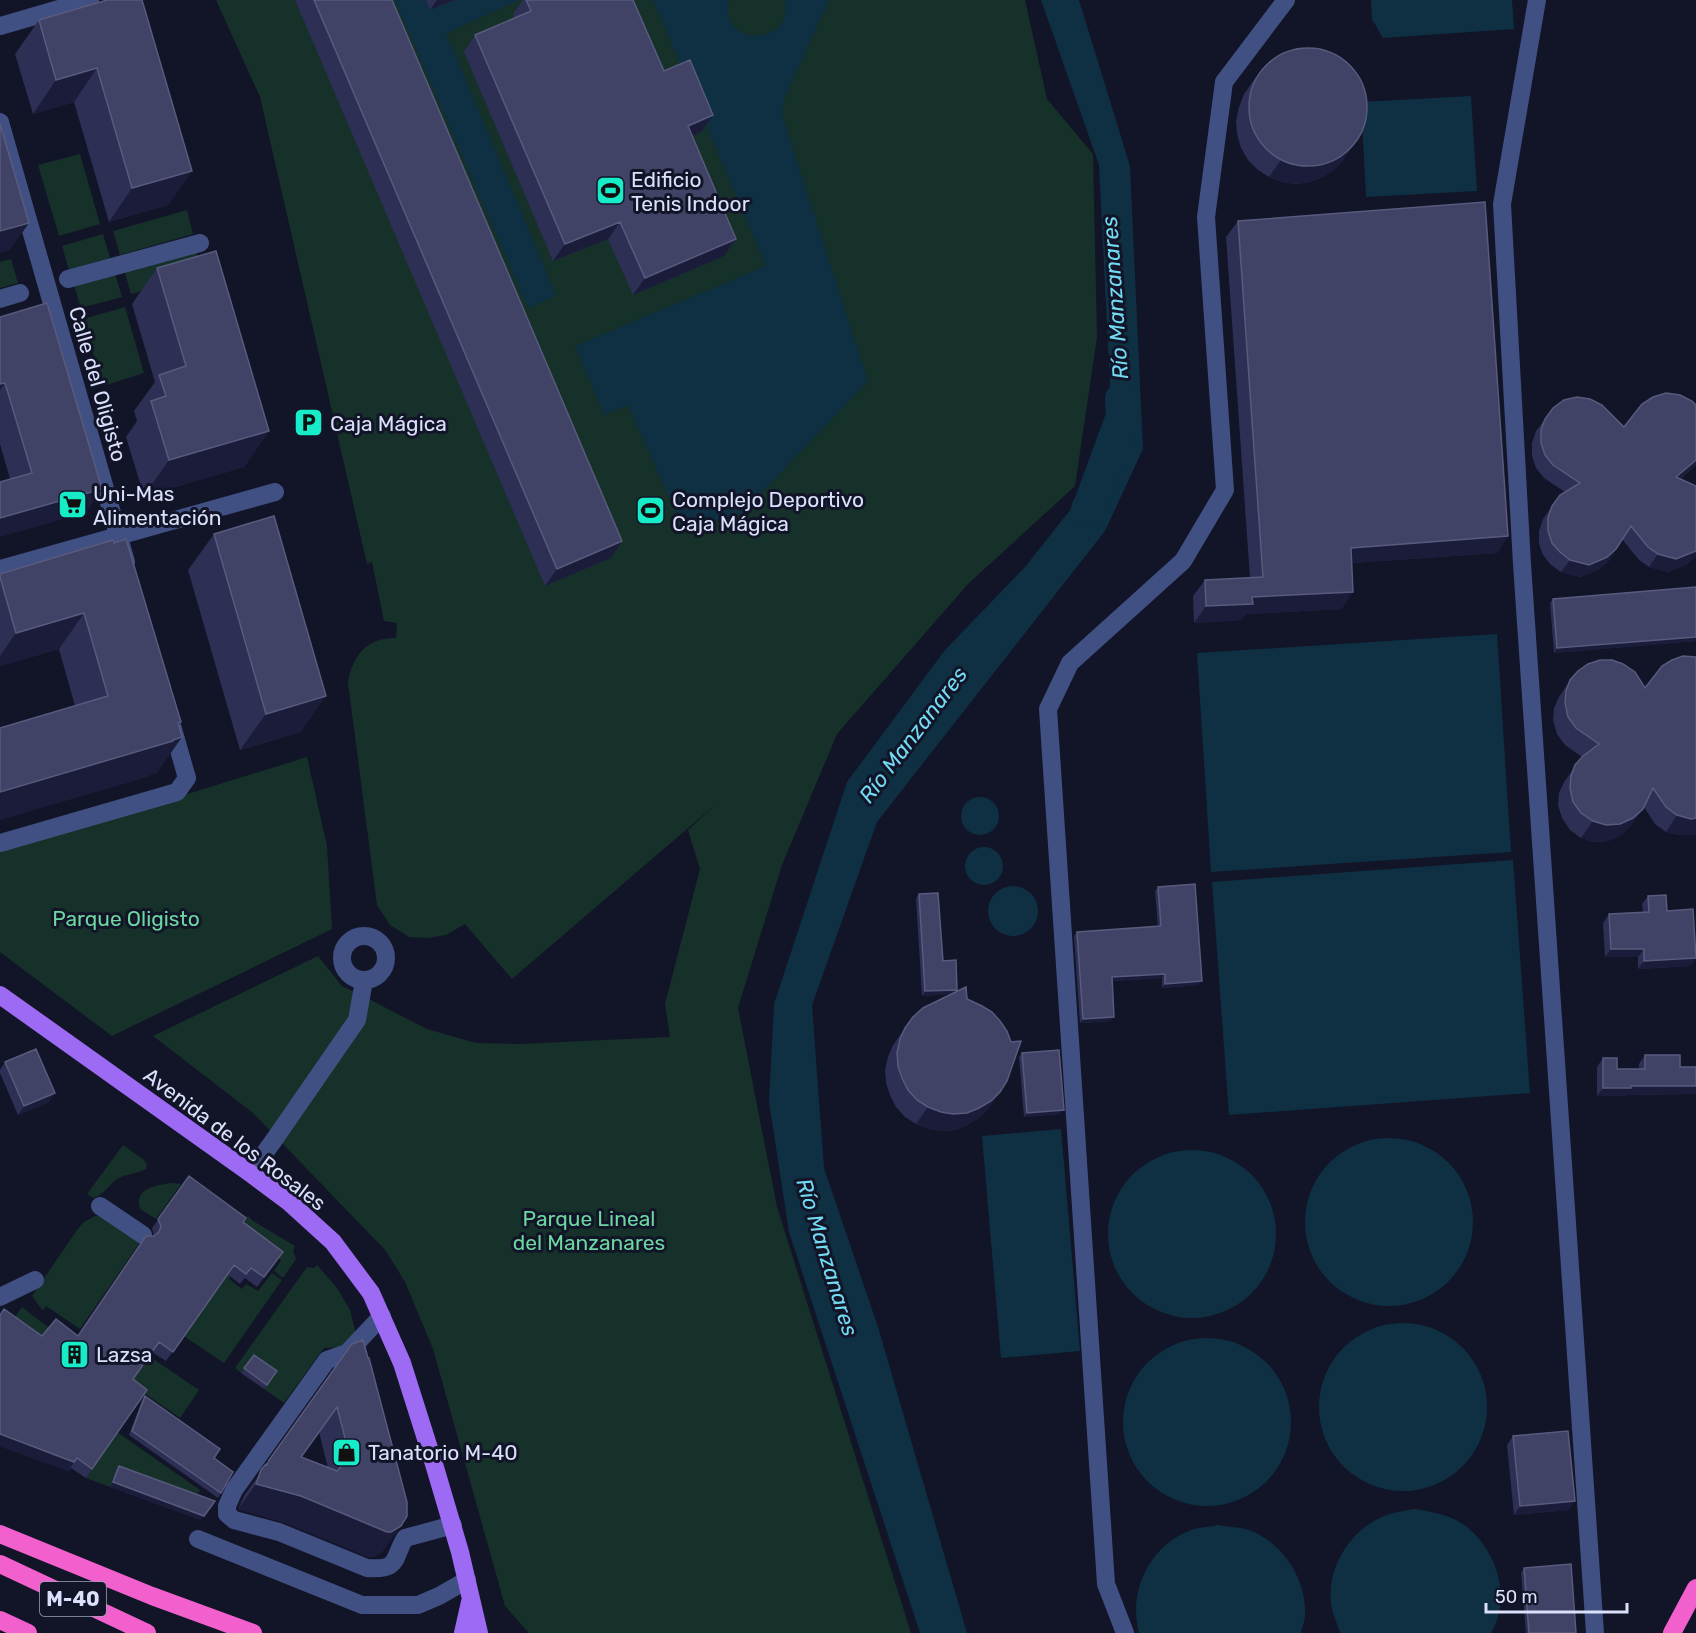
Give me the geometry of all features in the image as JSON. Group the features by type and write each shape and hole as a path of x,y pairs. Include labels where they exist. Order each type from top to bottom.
{"highway":[{"path":"0,1534 152,1596 253,1633"},
{"name":"M-40","path":"0,1564 147,1633"},
{"path":"1672,1633 1696,1588"},
{"name":"M-40","path":"0,1620 28,1633"}],"main road":[{"name":"Avenida de los Rosales","path":"0,995 250,1173 289,1202 333,1242 371,1293 402,1363 453,1525 479,1633"},
{"path":"463,1633 469,1589"},
{"path":"469,1589 492,1633"}],"street":[{"path":"0,26 90,0"},
{"path":"1125,1633 1106,1584 1048,709 1070,663 1183,561 1225,490 1206,217 1224,82 1286,0"},
{"path":"1537,0 1502,204 1522,564 1595,1633"},
{"name":"Calle del Oligisto","path":"0,122 131,580"},
{"path":"68,279 200,243"},
{"path":"0,299 20,293"},
{"path":"0,569 275,492"},
{"path":"0,843 177,792 187,778 165,702"},
{"path":"250,1173 357,1020 364,981"},
{"path":"100,1206 143,1235"},
{"path":"0,1297 35,1280"},
{"path":"382,1316 347,1353 327,1360 234,1490 227,1506 227,1514 234,1520 279,1532 367,1568 382,1569 393,1563 405,1538 453,1525"},
{"path":"198,1539 362,1605 418,1605 439,1596 469,1589"}],"green space":[{"name":"Parque Lineal del Manzanares","path":"216,0 1025,0 1047,99 1093,154 1097,337 1075,486 968,584 837,734 782,865 738,1008 777,1207 911,1633 529,1633 505,1606 433,1349 405,1282 386,1251 253,1113 153,1036 318,956 342,986 427,1029 476,1043 520,1044 670,1037 665,1004 700,869 688,830 715,805 512,979 465,924 446,935 428,938 409,937 390,925 377,905 348,683 357,657 369,645 377,641 396,638 397,623 384,621 372,562 367,564 260,97"},
{"path":"80,154 100,224 59,236 38,165"},
{"path":"187,210 193,234 120,255 113,231"},
{"path":"103,234 110,258 69,270 62,246"},
{"path":"196,249 201,274 131,294 124,270"},
{"path":"11,259 18,283 0,288 0,262"},
{"path":"115,273 122,297 81,308 74,285"},
{"path":"125,307 144,373 103,386 83,319"},
{"name":"Parque Oligisto","path":"307,757 327,846 332,929 112,1036 0,952 0,852"},
{"path":"123,1145 144,1160 147,1164 146,1169 117,1179 103,1193 93,1198 87,1194"},
{"path":"172,1183 181,1184 156,1219 140,1209 140,1196 143,1192 153,1187"},
{"path":"95,1216 105,1216 141,1241 80,1329 46,1306 43,1311 32,1296 77,1230 84,1222"},
{"path":"248,1216 295,1246 293,1251 296,1259 283,1278 274,1271 281,1260 257,1242 229,1279 242,1289 246,1284 258,1291 272,1273 282,1280 224,1363 184,1336 240,1227"},
{"path":"317,1265 337,1288 350,1310 356,1334 344,1347 324,1348 284,1403 264,1389 251,1360 241,1373 235,1368 307,1267 314,1268"},
{"path":"22,1307 49,1328 36,1346 9,1325"},
{"path":"149,1356 199,1390 180,1418 144,1393 117,1432 200,1490 195,1499 117,1470 110,1487 86,1478 106,1449 91,1438"}],"water":[{"path":"395,0 426,0 430,10 454,0 520,0 446,33 556,295 528,308"},
{"path":"653,0 729,0 728,15 734,27 756,36 769,33 779,27 785,16 784,0 829,0 785,97 782,115 868,381 741,514 683,529 628,405 604,415 575,346 766,266"},
{"path":"1041,0 1079,0 1130,166 1143,449 1105,531 877,822 812,1005 824,1168 878,1327 967,1633 920,1633 789,1232 769,1102 774,1004 847,782 945,650 1025,567 1105,466 1113,446 1099,165"},
{"path":"1371,0 1512,0 1514,29 1383,38 1372,19"},
{"path":"1471,96 1477,191 1366,197 1361,102"},
{"path":"1497,634 1511,852 1211,872 1197,653"},
{"path":"980,797 987,798 993,803 998,809 998,823 993,829 987,834 980,835 973,834 967,829 962,823 961,816 962,809 967,803 973,798"},
{"path":"984,847 991,848 997,853 1002,859 1002,873 997,879 991,884 984,885 977,884 971,879 966,873 965,866 966,859 971,853 977,848"},
{"path":"1513,860 1530,1093 1229,1115 1212,882"},
{"path":"1013,886 1031,893 1038,911 1031,929 1013,936 995,929 988,911 995,893"},
{"path":"1061,1129 1080,1351 1001,1358 982,1136"},
{"path":"1389,1138 1405,1139 1421,1144 1436,1152 1448,1163 1459,1175 1467,1190 1472,1206 1472,1238 1467,1254 1459,1269 1448,1281 1436,1292 1421,1300 1405,1305 1389,1306 1373,1305 1357,1300 1342,1292 1330,1281 1319,1269 1311,1254 1306,1238 1305,1222 1306,1206 1311,1190 1319,1175 1330,1163 1342,1152 1357,1144 1373,1139"},
{"path":"1192,1150 1208,1151 1224,1156 1252,1174 1270,1202 1275,1218 1275,1250 1270,1266 1252,1294 1224,1312 1208,1317 1192,1318 1176,1317 1160,1312 1132,1294 1114,1266 1109,1250 1108,1234 1109,1218 1114,1202 1132,1174 1160,1156 1176,1151"},
{"path":"1403,1323 1435,1329 1450,1337 1462,1348 1473,1360 1481,1375 1487,1407 1481,1439 1473,1454 1462,1466 1450,1477 1435,1485 1403,1491 1371,1485 1356,1477 1344,1466 1333,1454 1325,1439 1319,1407 1325,1375 1333,1360 1344,1348 1356,1337 1371,1329"},
{"path":"1207,1338 1223,1339 1239,1344 1254,1352 1266,1363 1277,1375 1285,1390 1290,1406 1290,1438 1285,1454 1277,1469 1266,1481 1254,1492 1239,1500 1223,1505 1207,1506 1191,1505 1175,1500 1160,1492 1148,1481 1137,1469 1129,1454 1124,1438 1123,1422 1124,1406 1129,1390 1137,1375 1148,1363 1160,1352 1175,1344 1191,1339"},
{"path":"1414,1509 1442,1515 1461,1523 1478,1537 1486,1549 1498,1576 1501,1591 1497,1620 1491,1633 1341,1633 1339,1630 1332,1606 1331,1589 1333,1575 1344,1550 1353,1538 1374,1521 1390,1514"},
{"path":"1218,1525 1246,1529 1259,1534 1281,1551 1302,1588 1305,1617 1301,1633 1139,1633 1136,1617 1137,1601 1145,1572 1153,1559 1176,1537 1194,1529"}],"building":[{"path":"107,0 142,0 192,171 132,188 97,68 56,80 39,20"},
{"path":"314,0 392,0 622,541 557,569"},
{"name":"Edificio Tenis Indoor","path":"526,0 633,0 664,71 690,60 713,115 688,126 736,239 645,278 620,222 565,244 475,35 531,11"},
{"path":"1308,48 1331,52 1350,65 1363,84 1367,107 1363,130 1350,149 1331,162 1308,166 1285,162 1266,149 1253,130 1249,107 1253,84 1266,65 1285,52"},
{"path":"0,124 29,223 0,231"},
{"path":"1485,202 1508,536 1351,548 1353,592 1252,597 1253,604 1206,606 1205,580 1263,577 1238,221"},
{"path":"216,251 269,431 169,460 151,401 166,396 159,375 186,366 157,268"},
{"path":"47,303 102,489 0,518 0,482 32,473 5,383 0,384 0,317"},
{"path":"1666,393 1680,395 1696,405 1696,460 1676,477 1696,486 1696,551 1676,559 1658,554 1648,547 1631,526 1616,549 1607,557 1589,565 1570,560 1552,543 1548,531 1548,518 1552,506 1560,495 1580,483 1553,465 1545,455 1541,443 1541,430 1545,419 1553,408 1564,400 1577,397 1590,399 1602,405 1624,427 1642,404"},
{"path":"274,516 326,696 266,714 214,534"},
{"path":"126,539 181,722 178,723 182,737 0,792 0,728 108,696 84,613 16,633 0,574 113,540 114,543"},
{"path":"1696,587 1696,637 1557,648 1553,599"},
{"path":"1683,656 1696,657 1696,818 1677,815 1666,807 1653,788 1643,809 1633,818 1620,824 1606,825 1593,821 1581,813 1573,802 1570,788 1575,765 1599,744 1576,728 1568,717 1565,703 1570,680 1588,664 1600,660 1612,660 1635,672 1645,688 1662,666"},
{"path":"1195,884 1202,981 1165,984 1165,974 1112,977 1114,1017 1083,1019 1077,932 1161,926 1158,887"},
{"path":"938,893 943,961 956,960 957,990 925,991 919,894"},
{"path":"1666,895 1667,911 1693,909 1696,958 1644,961 1644,949 1611,949 1609,914 1649,912 1648,896"},
{"path":"966,987 967,999 992,1012 1007,1031 1011,1042 1021,1041 1007,1081 1000,1092 979,1108 967,1113 953,1114 928,1107 917,1100 908,1090 902,1078 897,1053 900,1039 913,1017 923,1008"},
{"path":"36,1049 55,1093 24,1106 5,1062"},
{"path":"1059,1050 1064,1110 1027,1113 1022,1053"},
{"path":"1645,1055 1680,1055 1680,1067 1696,1067 1696,1086 1603,1088 1603,1058 1617,1058 1617,1069 1645,1069"},
{"name":"Lazsa","path":"189,1176 246,1218 243,1222 283,1252 264,1277 251,1268 246,1274 234,1265 173,1352 159,1342 133,1379 147,1390 92,1469 77,1458 74,1462 0,1434 0,1315 4,1309 42,1336 56,1319 78,1336 146,1236 154,1236 159,1232 161,1226 158,1219"},
{"path":"363,1340 407,1502 407,1516 401,1526 391,1532 301,1496 256,1484 261,1470 267,1465 352,1344","holes":["337,1407 350,1457 337,1471 301,1457"]},
{"path":"254,1355 277,1371 267,1385 244,1368"},
{"path":"145,1396 220,1449 214,1458 233,1472 221,1493 132,1431"},
{"path":"1568,1431 1575,1501 1520,1506 1513,1436"},
{"path":"119,1466 215,1501 204,1516 113,1482"},
{"path":"1571,1564 1576,1633 1529,1633 1524,1568"}],"waterway":[{"name":"Río Manzanares","path":"1088,509 1123,416 1122,399"}],"place":[{"name":"Edificio Tenis Indoor","path":"610,191"},
{"name":"Caja Mágica","path":"309,423"},
{"name":"Uni-Mas Alimentación","path":"72,505"},
{"name":"Complejo Deportivo Caja Mágica","path":"651,511"},
{"name":"Lazsa","path":"75,1354"},
{"name":"Tanatorio M-40","path":"347,1452"}]}
